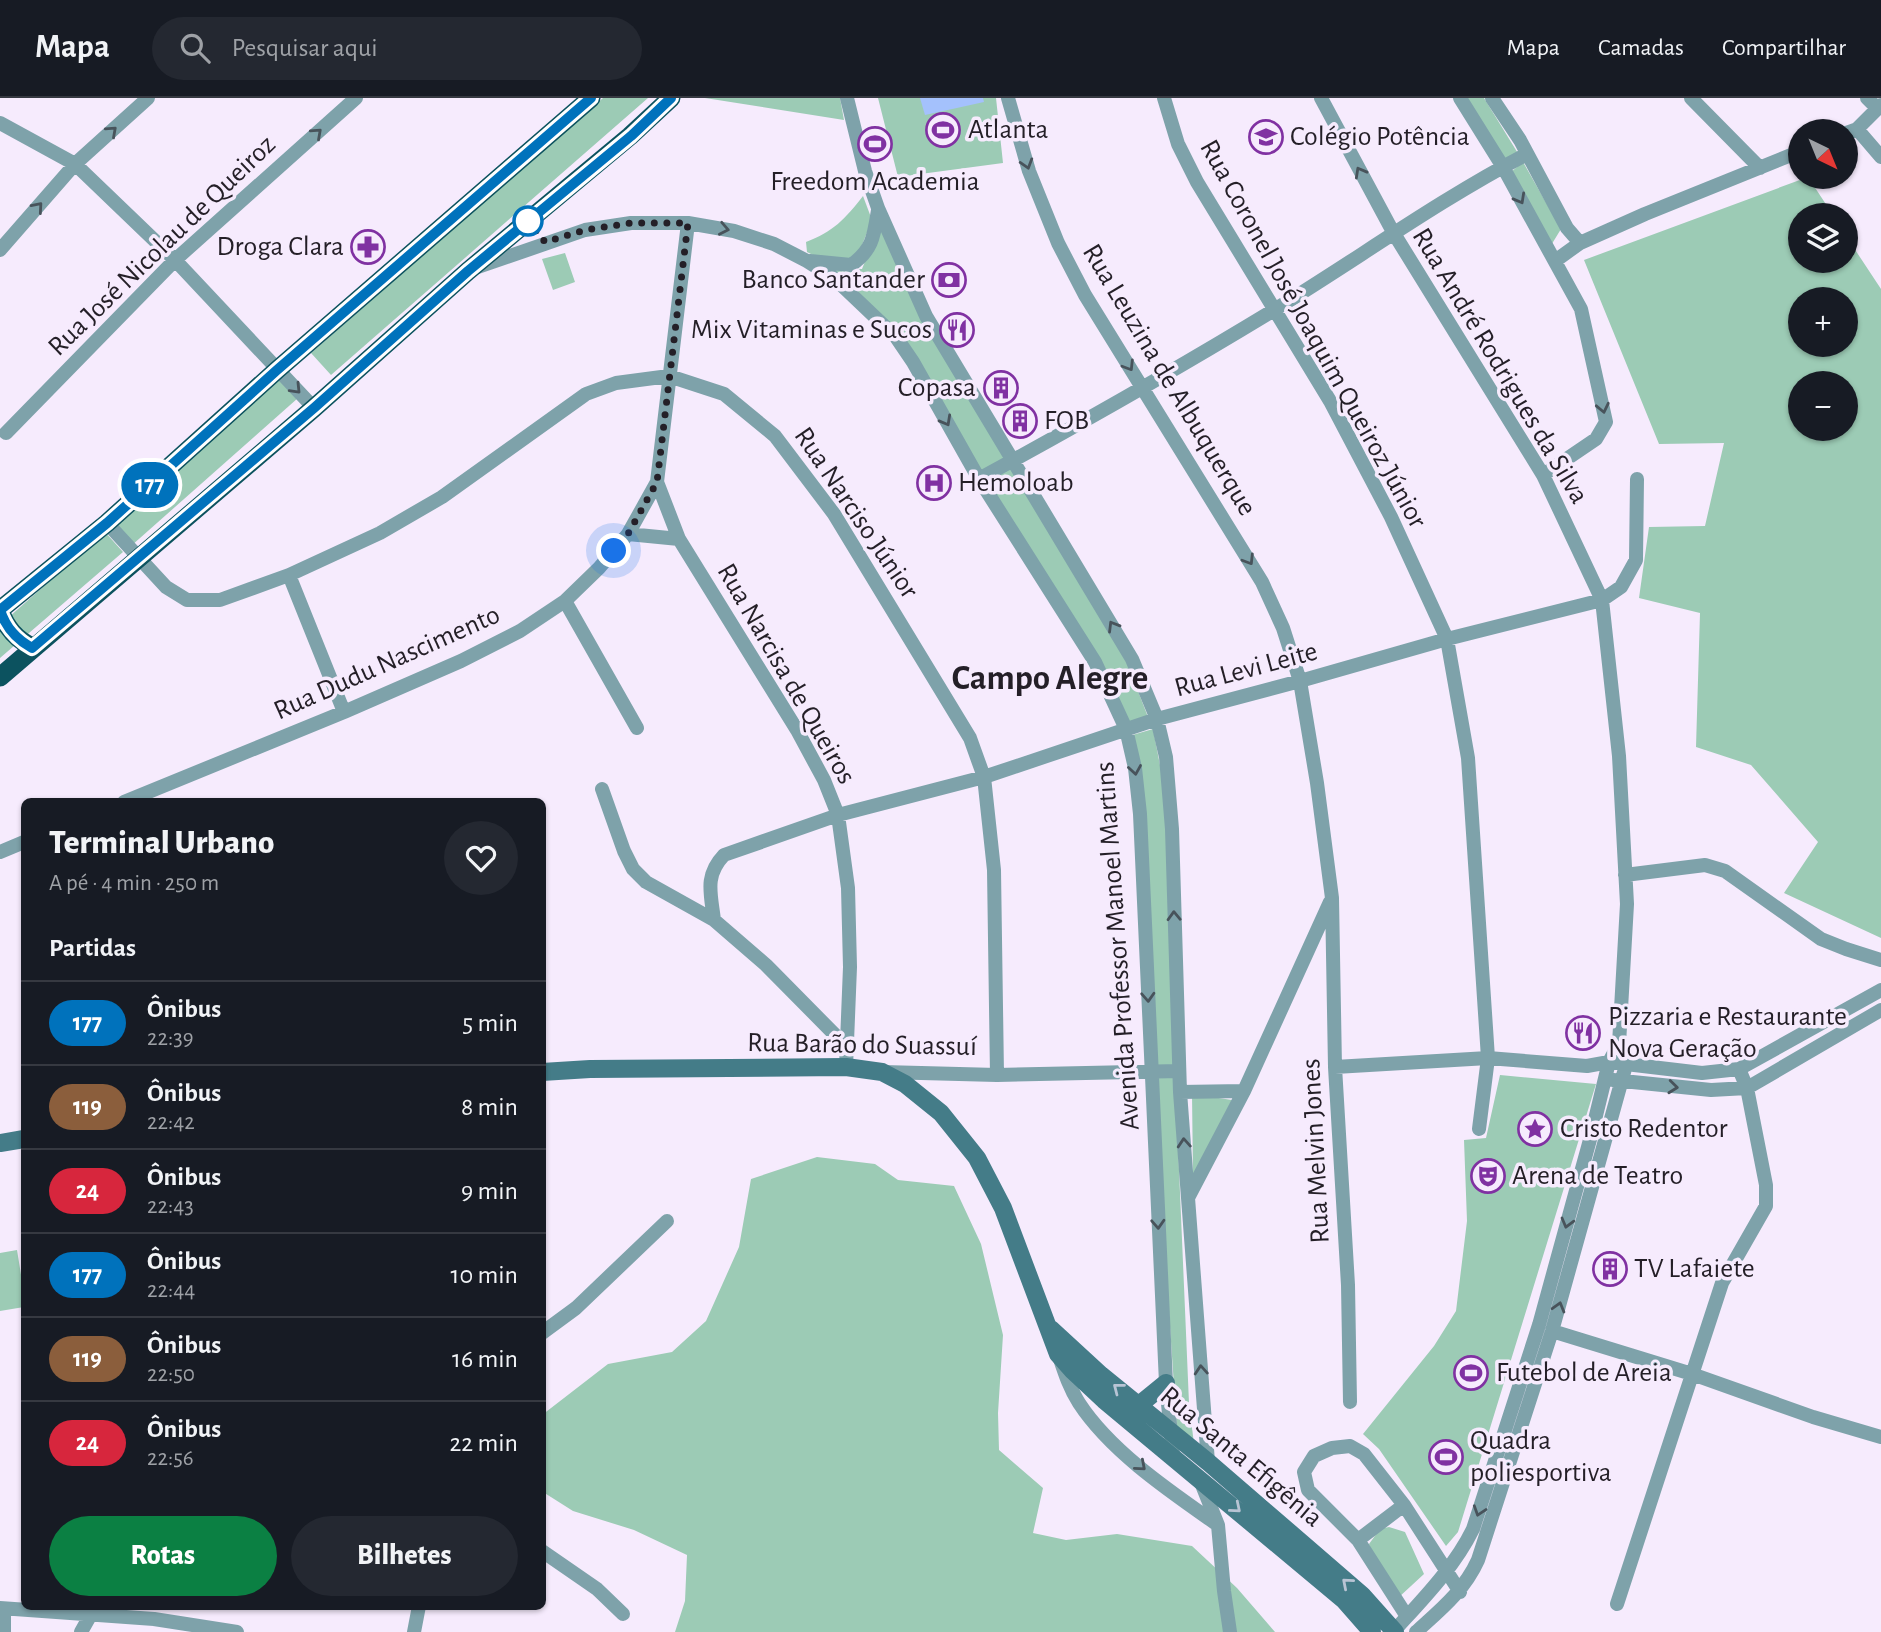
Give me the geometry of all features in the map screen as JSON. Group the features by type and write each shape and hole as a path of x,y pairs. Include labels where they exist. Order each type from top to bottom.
{"highway":[{"path":"0,677 314,408 468,271 631,136 671,98"},
{"path":"32,648 15,636 0,610 107,523 584,100"}],"main road":[{"name":"Rua Barão do Suassuí","path":"546,1072 846,1067 882,1072"},
{"name":"Rua Santa Efigênia","path":"882,1072 905,1084 941,1113 977,1158 1003,1208 1058,1354 1104,1399 1173,1455 1204,1470 1362,1595 1394,1632"},
{"path":"0,1143 21,1140"},
{"name":"Rua Santa Efigênia","path":"1048,1326 1171,1433 1204,1470 1344,1600 1372,1632"},
{"path":"1139,1405 1166,1382"}],"street":[{"path":"0,250 75,164 148,98"},
{"name":"Rua José Nicolau de Queiroz","path":"6,433 175,260 356,98"},
{"name":"Avenida Professor Manoel Martins","path":"847,98 865,171 878,208 926,316 1132,659 1157,719 1166,757 1172,829 1180,1092 1204,1470 1218,1525 1230,1632"},
{"name":"Rua Leuzina de Albuquerque","path":"1008,98 1029,172 1058,243 1085,295 1262,582 1283,628 1300,681"},
{"name":"Rua Coronel José Joaquim Queiroz Júnior","path":"1164,98 1178,144 1196,182 1330,401 1391,517 1447,639 1468,758 1488,1058 1479,1129"},
{"name":"Rua André Rodrigues da Silva","path":"1321,98 1393,232 1543,475 1602,600 1619,755 1627,904 1619,1044 1626,1065"},
{"path":"1460,98 1503,167 1581,309 1606,422 1596,439 1543,475"},
{"path":"1492,98 1527,154 1567,228 1580,243"},
{"path":"1691,98 1759,168"},
{"path":"1858,124 1875,104"},
{"path":"0,123 75,164 175,260 314,408"},
{"path":"1858,136 1881,157"},
{"path":"979,479 1275,309 1393,232 1527,154"},
{"path":"1555,261 1580,243 1788,156"},
{"path":"807,261 851,265 861,258 869,249 878,208"},
{"name":"Avenida Professor Manoel Martins","path":"468,271 585,230 631,223 688,223 734,231 774,244 807,261 834,278 896,337 979,479 1095,663 1126,729 1135,768 1140,814 1166,1382 1173,1455"},
{"path":"657,482 688,223"},
{"name":"Rua Narciso Júnior","path":"107,523 166,587 187,600 220,600 289,575 380,533 442,497 586,394 616,383 669,376 724,394 775,436 834,514 970,738 984,777 994,870 997,1075"},
{"name":"Rua Levi Leite","path":"714,920 710,876 714,865 724,855 838,816 984,777 1157,719 1447,639 1602,600 1621,587 1636,560 1637,479"},
{"name":"Rua Dudu Nascimento","path":"134,798 344,712 461,661 520,631 565,601 600,568 628,534 657,482"},
{"name":"Rua Narcisa de Queiros","path":"657,482 679,539 797,730 824,780 838,816 848,888 850,967 846,1067"},
{"path":"628,534 679,539"},
{"path":"289,575 344,712"},
{"path":"565,601 637,729"},
{"path":"0,604 0,610"},
{"name":"Rua Melvin Jones","path":"1300,681 1318,783 1332,898 1335,1067 1348,1272 1350,1402"},
{"path":"602,789 633,869 646,882 714,920 766,965 846,1046"},
{"path":"0,852 21,843"},
{"path":"1625,875 1705,865 1725,871 1821,939 1881,960"},
{"name":"Rua Melvin Jones","path":"1188,1198 1244,1090 1332,898"},
{"path":"1335,1067 1488,1058 1587,1066 1609,1062 1702,1073 1740,1069 1881,990"},
{"path":"1587,1066 1605,1079 1711,1090 1747,1087 1881,1010"},
{"name":"Rua André Rodrigues da Silva","path":"1394,1632 1463,1549 1472,1529 1539,1325 1609,1062 1619,1044"},
{"path":"1416,1632 1460,1592 1471,1577 1487,1536 1552,1331 1626,1065"},
{"path":"1617,1604 1722,1283 1766,1206 1766,1185 1747,1087 1740,1069"},
{"name":"Rua Barão do Suassuí","path":"882,1072 997,1075 1180,1071"},
{"path":"1180,1092 1244,1090"},
{"path":"546,1330 576,1308 667,1221"},
{"path":"1552,1331 1881,1437"},
{"path":"1058,1354 1069,1385 1080,1405 1103,1431 1144,1470 1218,1525"},
{"path":"1406,1615 1358,1540 1308,1490 1304,1472 1314,1457 1332,1448 1350,1446 1364,1454 1404,1505 1460,1592"},
{"path":"1358,1540 1404,1505"},
{"path":"546,1554 597,1589 623,1614"},
{"path":"4,1632 2,1609 154,1619 237,1632"},
{"path":"414,1632 418,1610"},
{"path":"81,1632 90,1616"}],"green space":[{"path":"603,98 648,98 331,375 311,353"},
{"path":"705,98 840,98 844,120"},
{"name":"Atlanta","path":"878,98 996,98 1003,163 898,177"},
{"path":"1466,98 1484,98 1519,155 1508,164"},
{"path":"1523,162 1561,229 1550,247 1511,172"},
{"path":"1788,184 1788,189 1816,189 1825,203 1788,203 1788,273 1858,273 1858,254 1881,289 1881,938 1784,893 1818,842 1751,765 1696,747 1700,613 1639,598 1649,527 1705,526 1724,443 1659,444 1584,260"},
{"path":"863,196 872,220 860,250 848,264 807,252 806,242 838,224"},
{"path":"882,219 1007,458 979,475 914,360 824,268 862,269"},
{"path":"565,253 575,282 553,290 542,259"},
{"path":"280,378 298,398 131,546 114,526"},
{"path":"1013,464 1124,655 1148,717 1127,723 986,481"},
{"path":"105,532 123,552 0,658 0,625"},
{"path":"1153,729 1166,796 1180,1068 1158,1068 1129,736"},
{"path":"1500,1075 1596,1084 1458,1532 1446,1546 1379,1449 1363,1434 1434,1346 1456,1311 1467,1221 1464,1140 1486,1138"},
{"path":"1153,1076 1175,1076 1189,1403 1194,1444 1177,1430"},
{"path":"1192,1094 1232,1100 1193,1177"},
{"path":"817,1157 875,1164 898,1180 954,1186 981,1244 1003,1335 998,1413 999,1450 1043,1488 1033,1533 1066,1540 1117,1534 1192,1546 1237,1588 1275,1632 675,1632 685,1601 687,1555 634,1530 573,1511 546,1494 546,1412 608,1364 672,1352 706,1321 739,1247 751,1179"},
{"path":"17,1250 21,1275 21,1308 0,1311 0,1253"},
{"path":"1389,1527 1405,1532 1424,1574 1398,1598 1373,1558 1369,1544 1380,1529"}],"water":[{"path":"920,98 983,98 984,102 925,115"}],"bus line":[{"name":"177","path":"591,98 277,370 107,523 0,610 15,636 32,648 314,408 468,271 631,136 671,98"}],"place":[{"name":"Atlanta","path":"943,130"},
{"name":"Colégio Potência","path":"1266,137"},
{"name":"Freedom Academia","path":"875,144"},
{"name":"Droga Clara","path":"368,247"},
{"name":"Banco Santander","path":"949,280"},
{"name":"Mix Vitaminas e Sucos","path":"957,330"},
{"name":"Copasa","path":"1001,388"},
{"name":"FOB","path":"1020,421"},
{"name":"Hemoloab","path":"934,483"},
{"name":"Pizzaria e Restaurante Nova Geração","path":"1583,1033"},
{"name":"Cristo Redentor","path":"1535,1129"},
{"name":"Arena de Teatro","path":"1488,1176"},
{"name":"TV Lafaiete","path":"1610,1269"},
{"name":"Futebol de Areia","path":"1471,1373"},
{"name":"Quadra poliesportiva","path":"1446,1457"}],"district":[{"name":"Campo Alegre","path":"1050,678"}],"route":[{"path":"528,221 545,242 585,230 631,223 688,223 657,482 628,534 614,551"}]}
